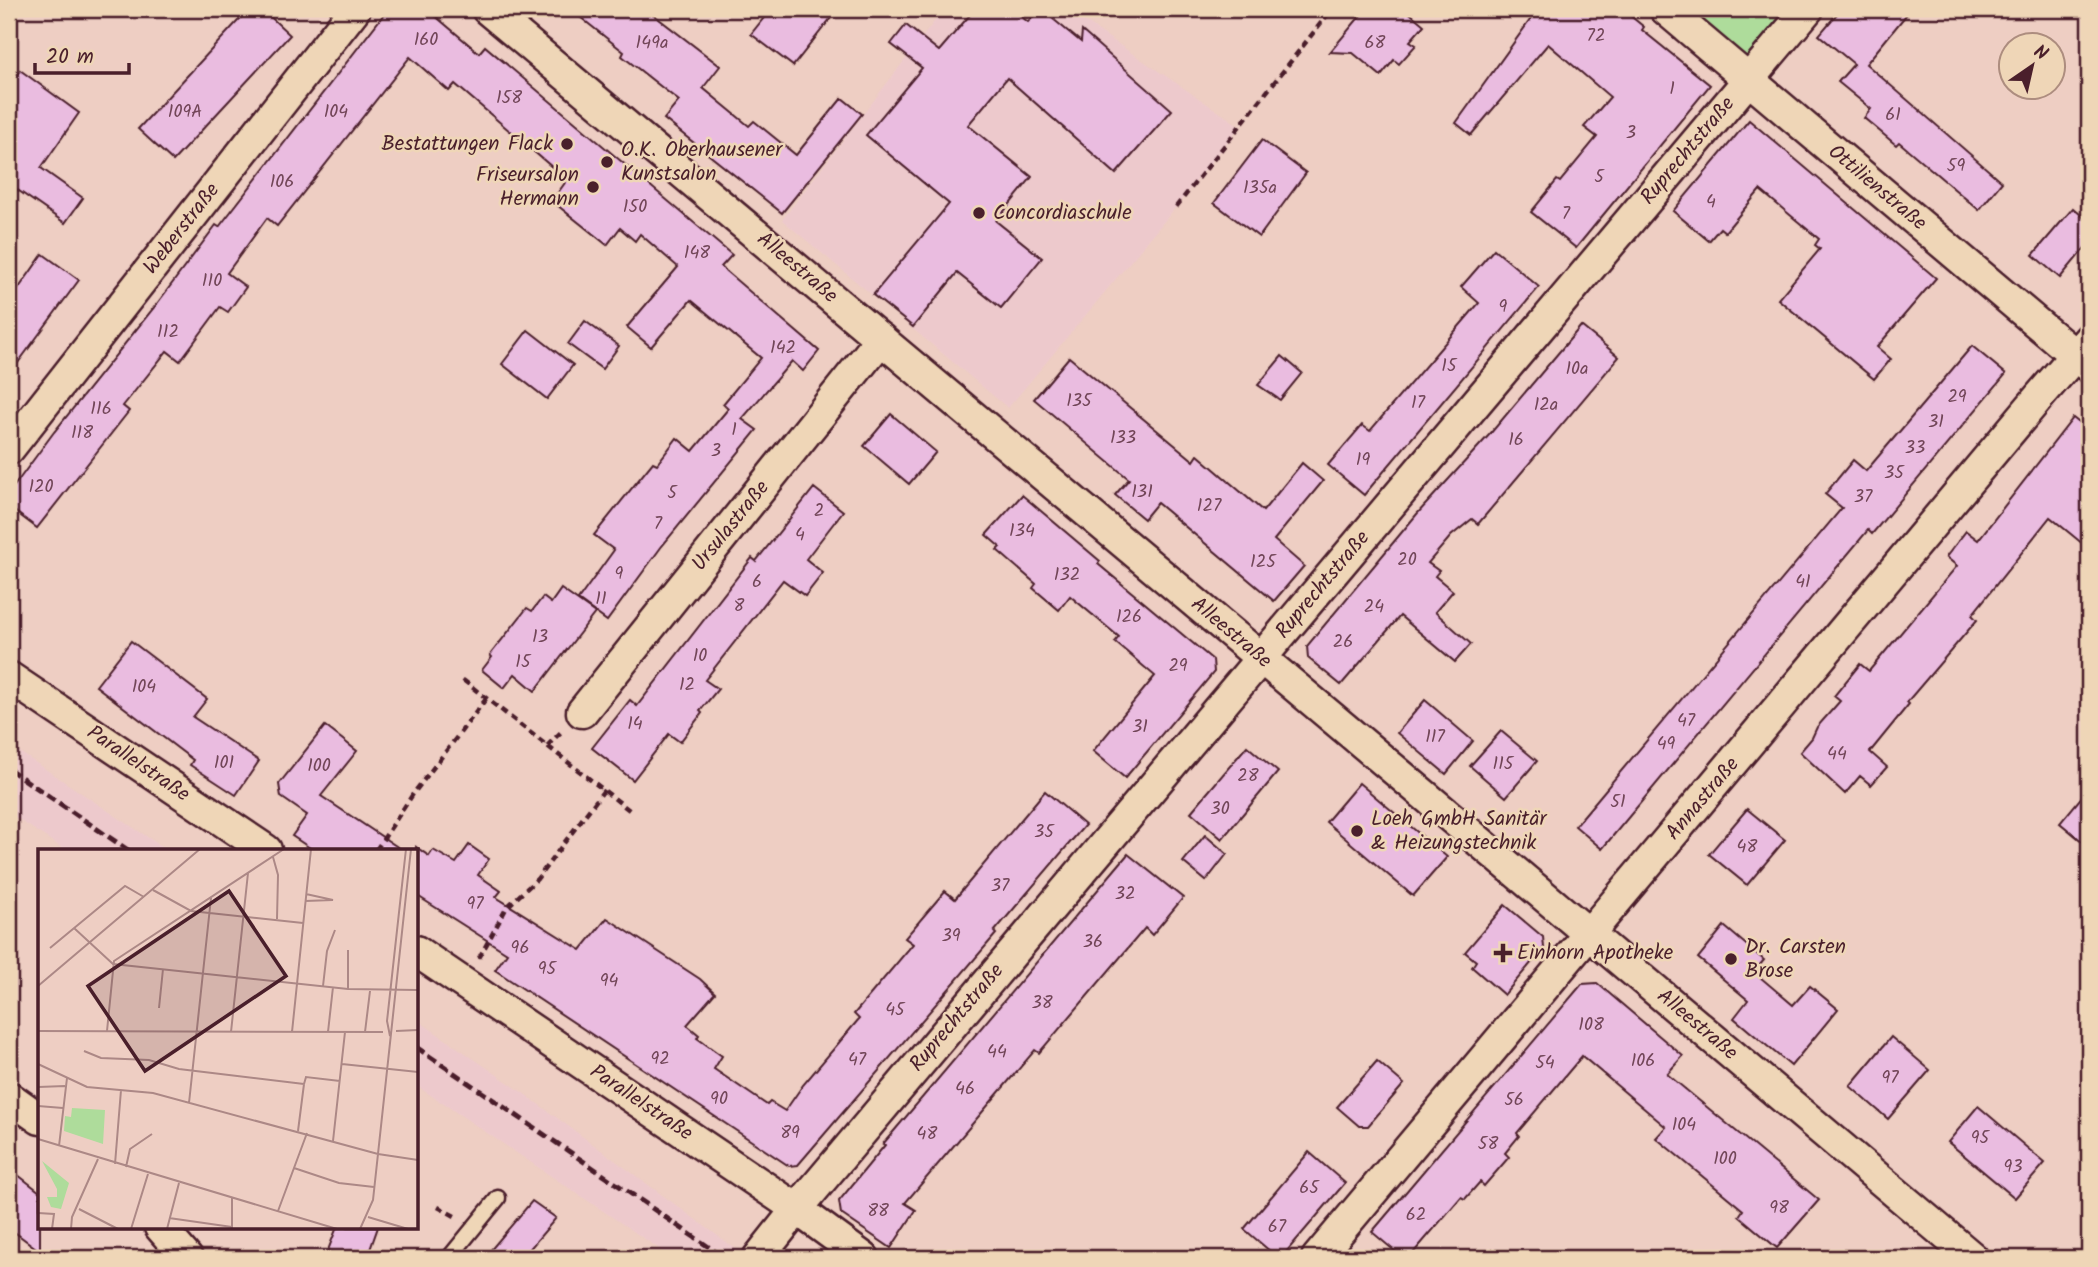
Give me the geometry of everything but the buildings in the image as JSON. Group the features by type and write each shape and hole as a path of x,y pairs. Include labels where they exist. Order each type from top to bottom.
{"street":[{"name":"Weberstraße","path":"9,449 355,9"},
{"name":"Alleestraße","path":"487,9 1973,1258"},
{"name":"Ottilienstraße","path":"1665,9 2085,354"},
{"name":"Ruprechtstraße","path":"758,1258 1808,9"},
{"name":"Ursulastraße","path":"582,712 881,339"},
{"name":"Annastraße","path":"1317,1258 1986,459 2085,354"},
{"name":"Parallelstraße","path":"9,677 265,849"},
{"name":"Parallelstraße","path":"418,952 797,1209 864,1258"},
{"path":"9,1097 38,1118"},
{"path":"161,1228 187,1258"}],"lane":[{"path":"449,1258 498,1198"}],"path":[{"path":"1176,207 1332,9"},
{"path":"463,680 633,813"},
{"path":"377,849 414,794 486,699"},
{"path":"467,984 507,907 537,880 604,790"}],"shaded area":[{"name":"Concordiaschule","path":"944,9 1070,9 1240,126 1008,408 782,220"},
{"path":"9,745 165,849 63,849 9,813"},
{"path":"418,1020 519,1090 748,1258 673,1258 418,1087"}],"green space":[{"path":"1665,9 1808,9 1747,79"}],"railway":[{"path":"9,769 127,849"},
{"path":"418,1048 725,1258"}],"place":[{"name":"Bestattungen Flack","path":"567,144"},
{"name":"O.K. Oberhausener Kunstsalon","path":"607,162"},
{"name":"Friseursalon Hermann","path":"593,187"},
{"name":"Concordiaschule","path":"979,213"},
{"name":"Loeh GmbH Sanitär & Heizungstechnik","path":"1357,831"},
{"name":"Einhorn Apotheke","path":"1503,953"},
{"name":"Dr. Carsten Brose","path":"1731,959"}]}
